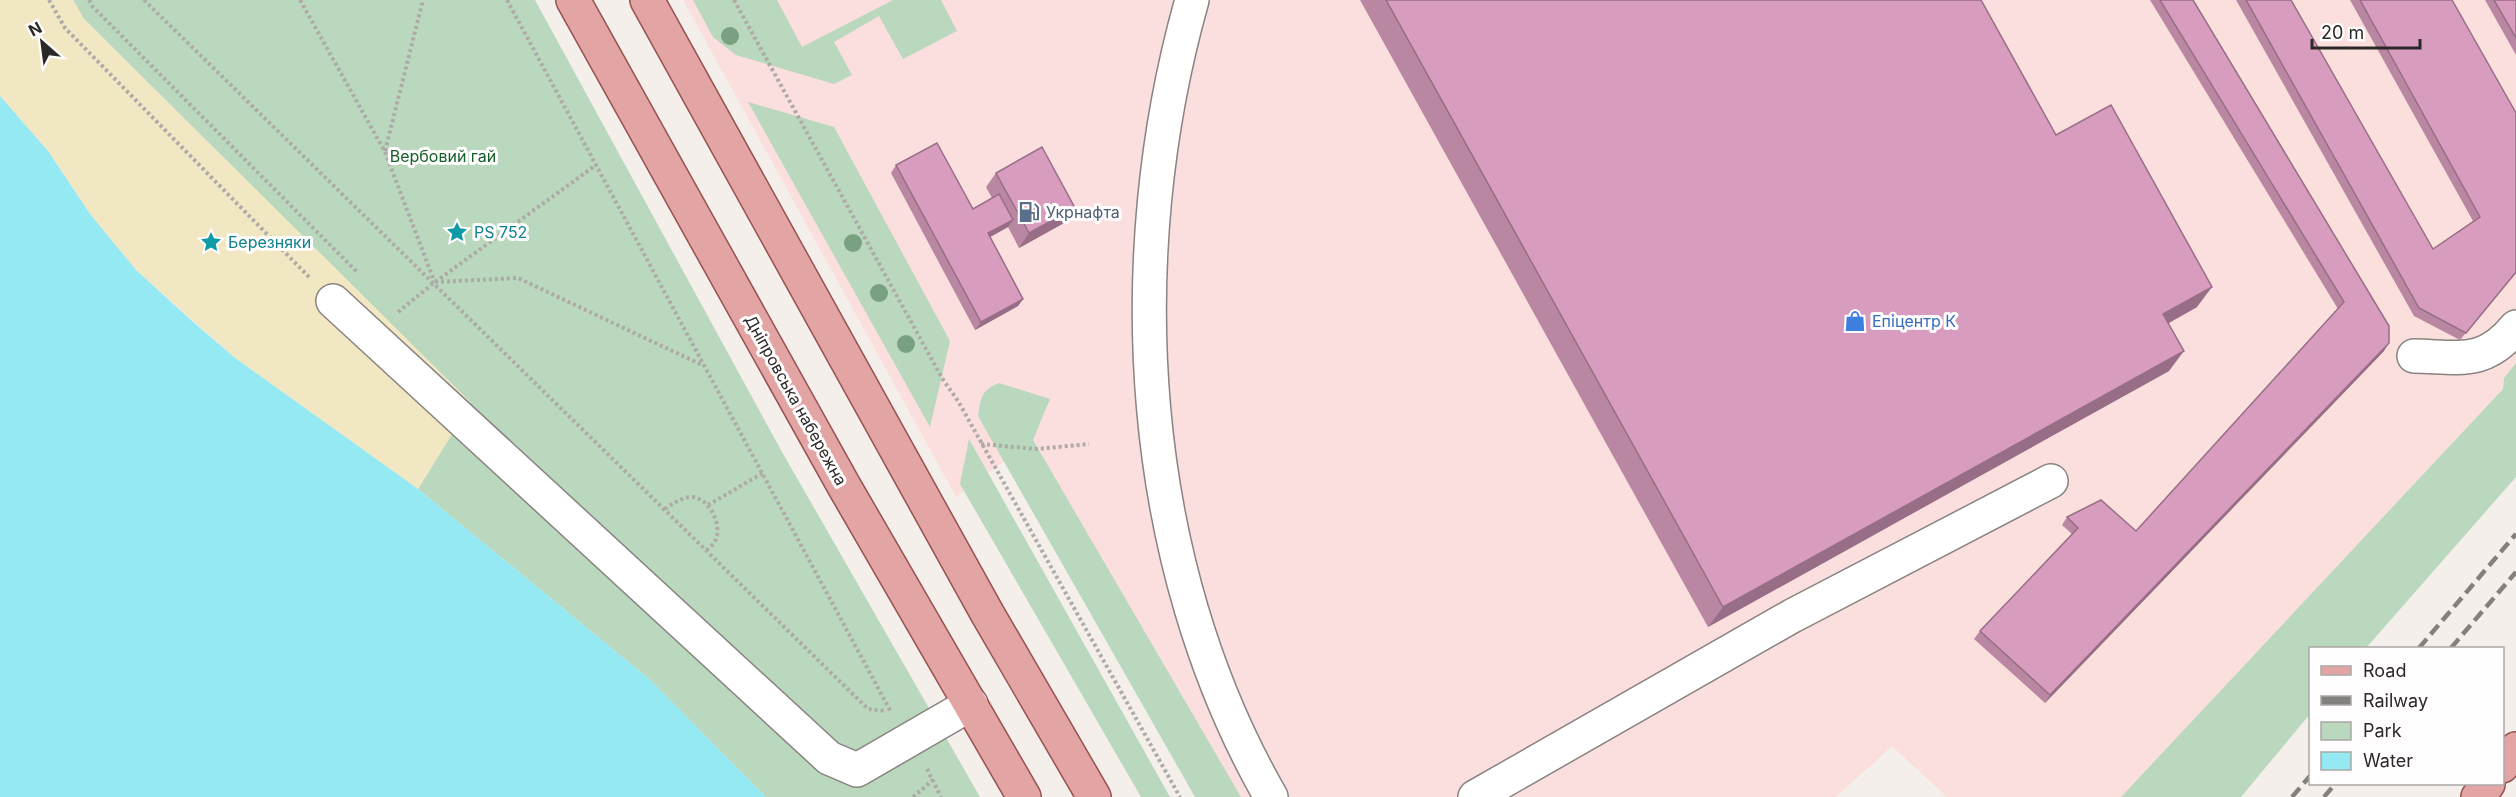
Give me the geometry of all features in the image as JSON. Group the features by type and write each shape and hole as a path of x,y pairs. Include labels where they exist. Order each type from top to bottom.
{"main road":[{"name":"Дніпровська набережна","path":"573,0 838,476 1024,797"},
{"path":"646,0 975,593 1094,797"},
{"path":"2504,764 2516,749"}],"lane":[{"path":"1192,0 1164,130 1150,239 1149,354 1161,469 1189,605 1219,693 1271,797"},
{"path":"333,301 829,758 857,770 971,704"},
{"path":"2414,356 2474,357 2492,350 2516,327"},
{"path":"1475,797 1792,616 2051,482"}],"path":[{"path":"49,0 65,28 333,301"},
{"path":"144,0 435,282 868,709 891,712"},
{"path":"300,0 385,152 435,282"},
{"path":"385,152 423,0"},
{"path":"507,0 891,712 934,779 941,797"},
{"path":"734,0 1180,797"},
{"path":"397,313 435,282 596,165"},
{"path":"435,282 518,278 704,366"},
{"path":"981,444 1037,448 1089,444"},
{"path":"708,505 762,473"},
{"path":"665,509 689,497 700,498 708,505 717,529 716,540 707,550"},
{"path":"913,797 934,779"}],"shaded area":[{"path":"683,0 2143,0 2333,313 2200,456 2182,437 1834,619 1629,797 1241,797 1032,441 956,497"},
{"path":"2143,0 2516,0 2516,363 2504,378 2503,389 2121,797 1947,797 1892,746 1836,797 1629,797 1834,619 2182,437 2200,456 2333,313"}],"green space":[{"name":"Вербовий гай","path":"73,0 535,0 782,452 980,797 766,797 649,679 418,489 471,403 84,19"},
{"path":"693,0 777,0 802,47 893,0 941,0 957,31 903,59 879,16 834,42 852,75 834,84 736,55 713,37"},
{"path":"748,102 834,127 950,341 930,427"},
{"path":"2516,363 2516,477 2367,647 2309,647 2309,715 2241,797 2121,797 2503,389 2504,378"},
{"path":"999,383 1050,399 1033,440 1241,797 1195,797 978,416 983,395"},
{"path":"969,439 1170,797 1141,797 960,484"}],"sand":[{"name":"Березняки","path":"0,0 73,0 84,19 471,403 418,489 235,358 136,270 90,214 48,151 0,96"}],"water":[{"path":"0,96 48,151 90,214 136,270 235,358 418,489 649,679 766,797 0,797"}],"building":[{"name":"Епіцентр К","path":"1386,0 1981,0 2056,135 2111,105 2212,287 2163,314 2184,351 1723,607"},
{"path":"2160,0 2193,0 2389,326 2389,343 2050,695 1980,631 2078,528 2067,517 2101,500 2136,531 2344,302"},
{"path":"2246,0 2291,0 2433,249 2480,217 2360,0 2452,0 2516,113 2516,272 2466,333 2419,308"},
{"path":"2494,0 2516,0 2516,38"},
{"path":"937,143 973,209 999,194 1013,220 988,233 1023,299 981,322 896,165"},
{"name":"Укрнафта","path":"1042,147 1075,208 1029,233 996,173"}],"railway":[{"path":"2420,647 2516,534"},
{"path":"2452,647 2516,572"},
{"path":"2292,797 2309,777"},
{"path":"2324,797 2334,785"}],"place":[{"name":"Укрнафта","path":"1029,212"},
{"name":"PS 752","path":"457,232"},
{"name":"Березняки","path":"211,242"},
{"name":"Епіцентр К","path":"1855,321"}]}
